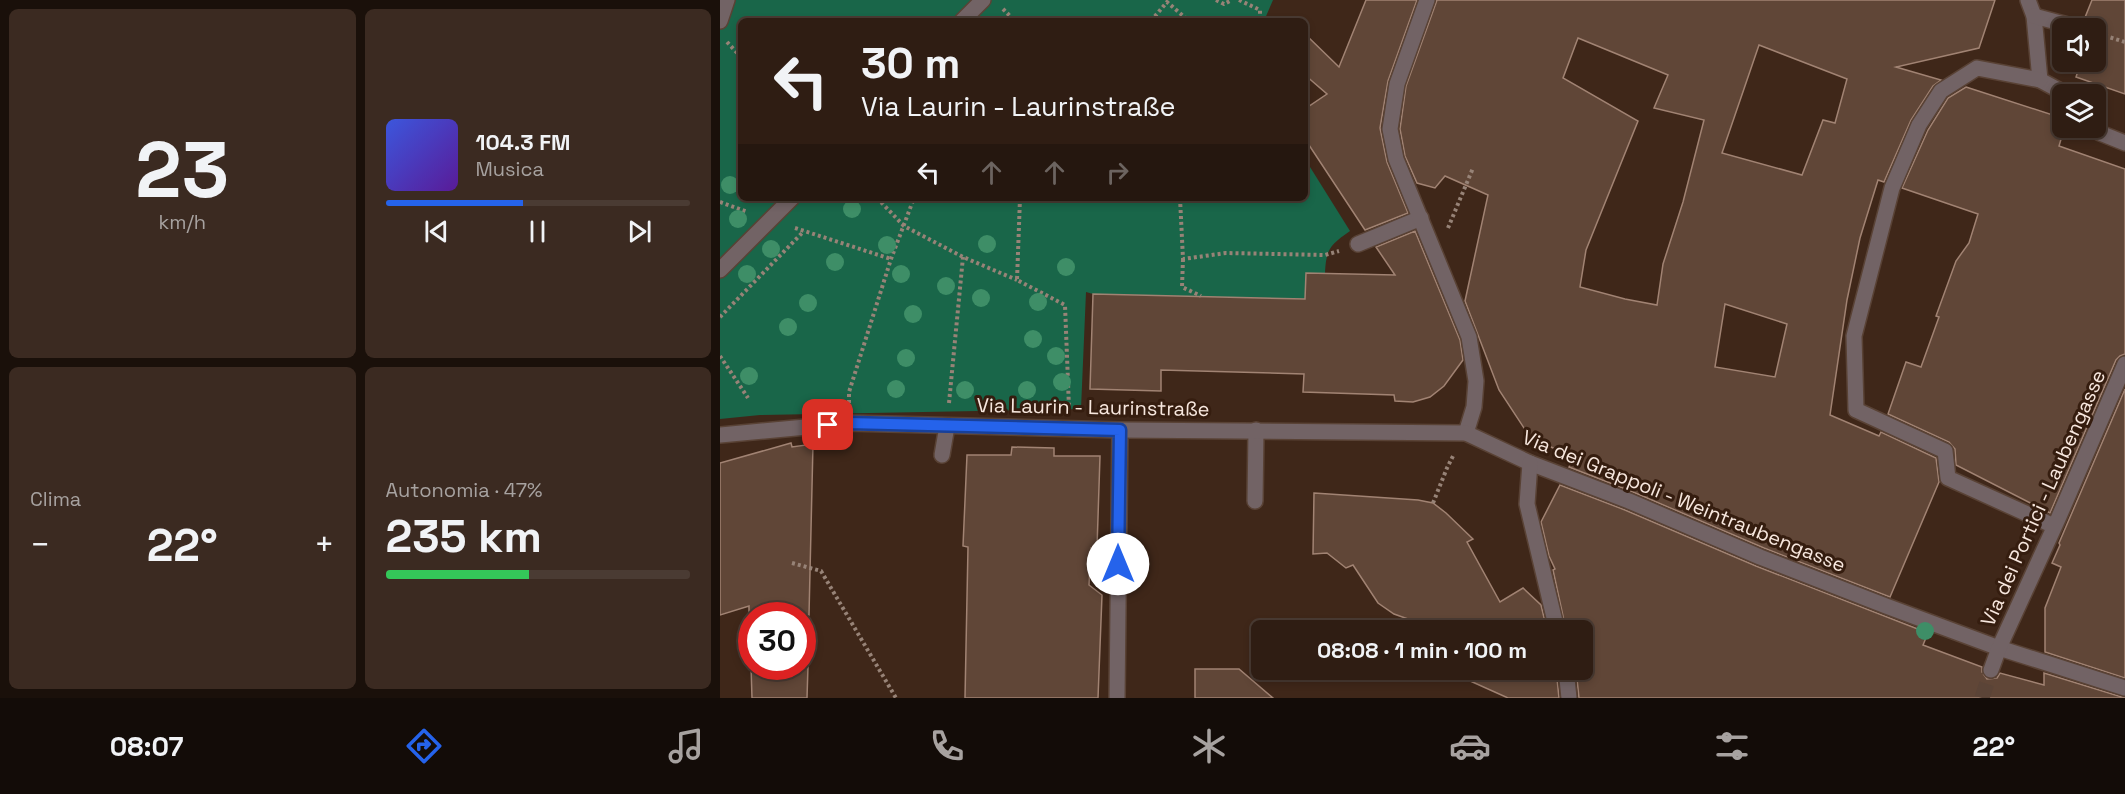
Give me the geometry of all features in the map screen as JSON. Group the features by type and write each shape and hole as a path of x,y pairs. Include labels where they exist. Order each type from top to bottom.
{"street":[{"path":"720,21 727,0"},
{"path":"965,18 983,0"},
{"path":"1427,0 1397,84 1390,129 1396,159 1469,337 1476,381 1474,407 1467,433"},
{"path":"2028,0 2034,16 2040,80"},
{"path":"2034,16 2052,21"},
{"path":"2052,86 2040,80 1977,68 1941,91 1919,125 1892,188 1854,336 1856,410 1945,451 1948,478 2054,526"},
{"path":"2106,135 2125,143"},
{"path":"720,270 789,201"},
{"path":"1358,244 1421,218"},
{"name":"Via dei Portici - Laubengasse","path":"1991,670 2125,364"},
{"name":"Via Laurin - Laurinstraße","path":"720,435 849,423 1120,430 1467,433"},
{"path":"942,455 947,426"},
{"path":"1117,698 1120,430"},
{"path":"1255,501 1256,430"},
{"name":"Via dei Grappoli - Weintraubengasse","path":"1467,433 1530,464 1629,501 1760,557 1886,606 1999,648 2125,688"},
{"path":"1530,464 1527,504 1555,620"},
{"path":"1567,680 1569,698"}],"path":[{"path":"1216,0 1224,4 1232,0"},
{"path":"1239,0 1260,10 1260,18"},
{"path":"1153,18 1167,1 1186,18"},
{"path":"720,35 738,54"},
{"path":"2106,36 2125,42"},
{"path":"1436,256 1473,168"},
{"path":"880,201 904,226 963,257 1017,280 1065,305 1070,402 1068,427"},
{"path":"849,423 849,392 891,259 913,201"},
{"path":"1017,280 1020,201"},
{"path":"1182,201 1180,204 1182,287 1201,296"},
{"path":"771,220 891,259"},
{"path":"720,317 804,231"},
{"path":"1183,259 1226,253 1325,255 1358,244"},
{"path":"947,426 963,257"},
{"path":"720,356 748,398"},
{"path":"1433,504 1447,468 1467,433"},
{"path":"792,563 821,571 896,698"}],"green space":[{"path":"720,0 1273,0 1265,18 738,18 738,201 1308,201 1308,164 1350,231 1330,248 1325,274 1306,274 1305,299 1086,292 1081,409 760,415 720,419"}],"building":[{"path":"1366,0 1417,0 1388,81 1380,128 1387,162 1408,213 1365,230 1308,144 1308,107 1327,94 1308,78 1308,37 1339,67"},
{"path":"1437,0 1995,0 1979,48 1896,67 1941,80 1933,86 1911,120 1884,182 1878,180 1860,238 1847,300 1830,415 1879,436 1881,432 1936,458 1939,482 1890,597 1764,548 1569,467 1574,456 1543,444 1526,431 1499,390 1465,301 1488,195 1445,176 1435,188 1417,183 1405,156 1400,129 1406,86","holes":["1578,38 1668,75 1654,108 1704,120 1683,202 1663,264 1657,305 1580,287 1586,250 1638,121 1563,78","1759,45 1847,79 1835,123 1823,120 1802,175 1722,153","1725,304 1787,324 1775,377 1715,367"]},
{"path":"2092,0 2125,0 2125,94 2106,87 2106,84 2096,84 2076,77 2078,72 2106,72 2106,18 2085,18"},
{"path":"1966,87 2052,115 2052,138 2061,138 2059,146 2125,169 2125,354 2116,360 2050,513 1956,465 1955,449 1949,442 1888,414 1906,362 1921,367 1956,261 1969,243 1978,214 1902,188 1928,130 1948,98"},
{"path":"1415,231 1460,340 1463,360 1444,386 1430,397 1413,402 1395,401 1394,395 1303,392 1304,374 1161,370 1161,391 1090,389 1093,294 1305,299 1306,273 1395,275 1376,247"},
{"path":"2125,389 2125,678 2045,652 2045,608 2061,567 2052,563 2059,543"},
{"path":"791,443 792,447 813,444 809,602 738,602 738,609 720,615 720,463"},
{"path":"1012,447 1054,448 1054,456 1100,456 1097,548 1091,548 1089,585 1102,595 1098,698 965,698 968,547 963,546 967,455 1011,455"},
{"path":"1560,485 1756,566 1928,633 1923,645 1982,667 1982,672 1987,679 1997,678 2000,673 2044,685 2044,673 2125,698 1579,698 1577,680 1593,680 1593,620 1564,620 1553,570 1555,569 1549,556 1541,522"},
{"path":"1314,493 1433,503 1473,539 1467,542 1500,602 1523,588 1541,605 1545,620 1408,619 1394,614 1378,603 1353,565 1346,568 1327,553 1313,554"},
{"path":"1195,669 1239,669 1273,698 1195,698"},
{"path":"751,680 808,680 807,698 752,698"},
{"path":"1468,680 1557,680 1559,698 1508,698"}],"tunnel":[{"path":"1982,698 1991,670"}],"route":[{"path":"828,425 849,423 1120,430 1118,564"}]}
